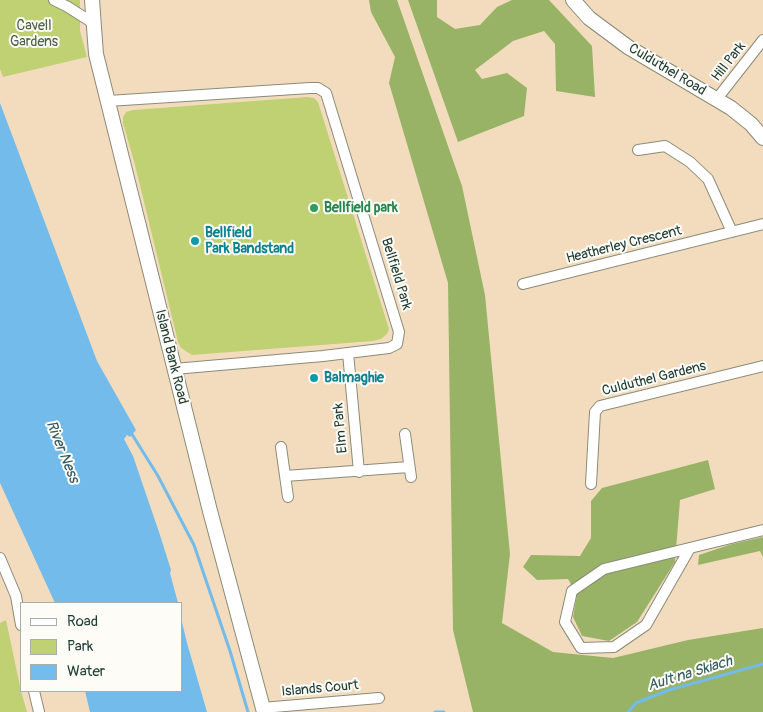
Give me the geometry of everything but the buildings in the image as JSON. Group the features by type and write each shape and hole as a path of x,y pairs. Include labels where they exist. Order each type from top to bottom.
{"main road":[{"name":"Island Bank Road","path":"92,0 96,54 174,369 263,710"},
{"name":"Culduthel Road","path":"573,0 589,18 628,47 731,108 751,124 763,138"}],"street":[{"path":"54,0 93,23"},
{"name":"Hill Park","path":"716,100 763,40"},
{"name":"Bellfield Park","path":"108,101 310,88 318,88 326,93 399,332 397,344 389,348 174,369"},
{"path":"638,150 665,146 690,162 708,179 732,232"},
{"name":"Heatherley Crescent","path":"522,284 763,224"},
{"name":"Elm Park","path":"348,353 359,472"},
{"name":"Culduthel Gardens","path":"591,484 594,412 600,406 763,366"},
{"name":"Elm Park","path":"285,476 359,472 410,472 405,434"},
{"path":"281,447 288,497"},
{"path":"690,548 646,624 614,647 581,648 565,622 572,591 604,569 763,530"},
{"path":"0,558 16,596 20,619"},
{"path":"34,692 39,712"},
{"name":"Islands Court","path":"263,710 379,698"}],"green space":[{"name":"Cavell Gardens","path":"0,0 80,0 80,31 87,57 3,77 0,69"},
{"path":"369,0 397,0 462,186 485,295 510,554 502,623 553,652 613,658 688,640 763,628 763,712 473,712 453,630 448,283 389,83 395,57 371,12"},
{"path":"408,0 437,0 437,17 455,29 480,25 497,7 512,0 549,0 592,46 595,97 556,91 555,44 544,31 513,41 475,70 482,79 507,73 527,88 524,116 458,142"},
{"name":"Bellfield Park","path":"314,98 318,102 389,329 387,334 381,339 373,341 192,355 181,348 178,342 123,117 126,112 133,110"},
{"path":"708,460 715,489 680,500 675,562 637,622 609,641 582,636 573,617 577,595 568,579 537,580 523,567 531,555 580,556 591,538 591,501 602,488"},
{"path":"763,537 763,557 760,551 698,565 699,555 732,544"},
{"path":"6,620 20,692 27,712 0,712 0,623"}],"water":[{"name":"River Ness","path":"0,103 97,361 136,430 130,437 127,435 124,439 133,456 160,535 171,570 170,573 178,602 55,602 0,483"},
{"path":"182,622 207,712 90,712 85,692 182,692"}],"waterway":[{"path":"130,431 158,476 194,545 230,651 248,712"},
{"name":"Ault na Skiach","path":"628,712 636,703 669,690 763,664"},
{"name":"Ault na Skiach","path":"435,712 444,712"}],"place":[{"name":"Bellfield park","path":"314,208"},
{"name":"Bellfield Park Bandstand","path":"195,241"},
{"name":"Balmaghie","path":"314,378"}]}
